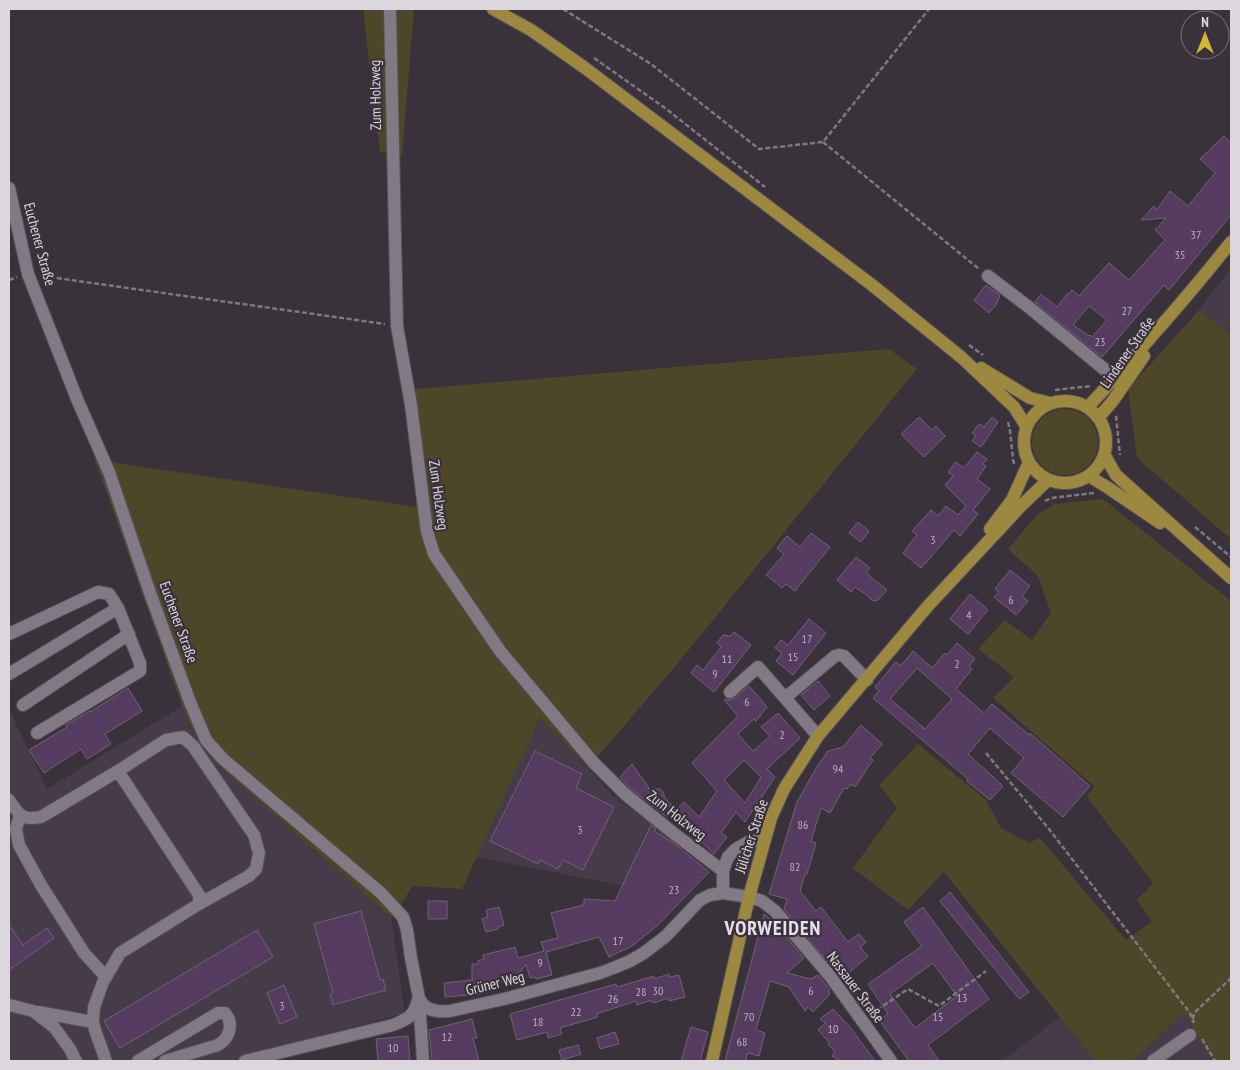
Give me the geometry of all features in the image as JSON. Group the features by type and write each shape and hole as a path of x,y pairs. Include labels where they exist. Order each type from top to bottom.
{"main road":[{"path":"492,9 531,30 585,68 864,279 961,357 1014,407 1026,426"},
{"name":"Lindener Straße","path":"1088,407 1180,305 1231,242"},
{"name":"Lindener Straße","path":"1099,417 1112,402 1180,305"},
{"path":"961,357 1030,398 1050,397 1076,402 1088,407 1099,417 1107,436 1105,456 1089,476 1079,481 1058,483 1048,480 1028,462 1024,450 1026,426 1032,416 1050,397"},
{"path":"1105,456 1116,475 1231,578"},
{"path":"959,571 1012,500 1028,462"},
{"path":"1089,476 1205,554"},
{"path":"959,571 1048,480"},
{"name":"Jülicher Straße","path":"712,1061 749,897 771,818 784,789 818,736 959,571"}],"street":[{"name":"Zum Holzweg","path":"390,9 396,326 411,405 427,532 434,554 500,651 594,763 625,794 723,871"},
{"name":"Euchener Straße","path":"9,188 28,274 77,399 109,472 190,702 206,740 223,759 381,893 403,916 419,998 423,1061"},
{"path":"988,276 1030,308 1114,378"},
{"path":"9,634 98,592 109,594 118,608 140,662 140,671 37,733"},
{"path":"9,674 118,608"},
{"path":"23,705 129,634"},
{"path":"785,698 835,656 839,655 844,656 867,680"},
{"path":"730,692 758,667 818,736"},
{"path":"9,800 20,815 31,819 41,817 166,740 183,737 193,746 254,835 259,853 256,869 249,876 120,952 103,982 94,1007 93,1022 106,1061"},
{"path":"118,770 199,895 199,904"},
{"path":"20,815 16,829 19,845 41,885 84,953 106,977"},
{"path":"723,893 723,871 728,857 736,849 750,841 764,841"},
{"name":"Grüner Weg","path":"419,998 426,1008 440,1012 450,1011 600,973 644,953 666,936 700,900 710,895 723,893 749,897"},
{"name":"Nassauer Straße","path":"749,897 762,901 775,911 830,976 891,1061"},
{"path":"244,1061 393,1025 413,1014 419,998"},
{"path":"9,1005 93,1022"},
{"path":"33,1011 54,1027 76,1061"},
{"path":"138,1061 218,1013 225,1013 230,1021 229,1034 225,1042 165,1061"},
{"path":"1153,1061 1196,1033"}],"path":[{"path":"563,9 651,64 759,149 823,142 929,9"},
{"path":"588,53 665,108 765,186"},
{"path":"823,142 988,276"},
{"path":"9,280 28,274 396,326"},
{"path":"964,342 987,358"},
{"path":"1050,397 1092,386 1100,393"},
{"path":"1112,402 1117,407 1117,436 1123,466 1116,475"},
{"path":"1014,407 1007,417 1011,433 1015,471 1013,481 1018,484"},
{"path":"1032,495 1041,503 1051,498 1100,493 1107,487"},
{"path":"986,753 1049,829 1190,1013 1196,1033 1215,1061"},
{"path":"862,1021 908,989 939,1006 986,971"},
{"path":"1196,1033 1193,1020 1194,1013 1231,978"}],"shaded area":[{"path":"363,9 414,9 402,155 380,152"},
{"path":"1231,268 1231,335 1199,310"},
{"path":"1199,310 1231,335 1231,539 1137,458 1128,389"},
{"path":"889,349 917,369 678,663 588,768 540,718 462,889 413,886 391,918 210,758 188,722 95,460 417,507 404,390"},
{"path":"1065,409 1078,412 1088,419 1095,429 1098,442 1095,455 1088,465 1078,472 1065,475 1052,472 1042,465 1035,455 1032,442 1035,429 1042,419 1052,412"},
{"path":"1103,499 1231,601 1231,1061 1213,1061 1184,1013 1133,1061 1095,1061 944,872 908,910 853,868 897,808 879,785 918,744 986,800 1001,828 1029,843 1040,838 1126,940 1152,922 1137,900 1153,883 1087,797 1094,786 993,698 1014,677 978,649 1005,620 1032,640 1051,613 1038,576 1008,549 1036,516 1054,504"},
{"path":"182,706 188,722 210,758 391,918 405,1013 230,1061 9,1061 9,709 47,789"},
{"path":"540,718 614,796 679,844 656,892 476,857"},
{"path":"1184,1012 1213,1061 1133,1061"},
{"path":"1060,1017 1095,1061 1002,1061"}],"building":[{"path":"1224,136 1231,143 1231,215 1169,290 1164,285 1102,357 1035,302 1041,294 1057,307 1072,290 1079,296 1109,263 1129,280 1165,240 1155,230 1166,218 1141,220 1154,206 1157,210 1170,191 1188,206 1215,173 1200,159","holes":["1089,306 1107,320 1092,337 1073,325"]},
{"path":"986,285 1000,295 996,305 989,313 974,300"},
{"path":"919,417 932,430 936,426 945,436 924,457 901,434"},
{"path":"992,417 998,422 981,447 972,441 976,436 972,433 979,424 984,427"},
{"path":"977,452 987,459 983,464 986,466 977,479 990,489 973,510 978,514 960,536 954,530 921,568 903,553 917,535 912,531 931,510 938,516 946,506 958,515 966,506 945,485 953,476 948,472 956,462 964,468"},
{"path":"858,522 869,531 861,542 849,533"},
{"path":"811,533 830,547 795,591 786,584 782,588 766,575 784,554 777,548 787,536 800,547"},
{"path":"856,557 870,568 866,573 887,590 878,600 873,601 855,587 851,592 837,580"},
{"path":"1010,570 1030,586 1022,596 1028,601 1016,615 994,597 999,592 995,589"},
{"path":"970,594 988,610 968,634 950,619"},
{"path":"809,619 826,633 793,675 776,661 782,653 775,648 781,640 788,645"},
{"path":"734,632 751,645 714,692 691,673 697,665 703,670 721,647 717,643 723,635 730,636"},
{"path":"957,643 975,659 969,666 972,669 956,689 984,713 992,704 1029,735 1030,733 1090,786 1063,817 1011,773 1024,758 990,728 968,754 1003,786 990,800 873,698 879,691 875,687 896,662 901,666 913,651 932,668 945,653 947,655","holes":["917,668 952,699 925,729 890,699"]},
{"path":"818,681 830,696 814,710 801,695"},
{"path":"749,686 767,707 756,721 754,719 738,734 753,751 770,736 761,727 778,713 800,738 767,769 775,777 745,822 736,812 721,833 727,837 714,854 673,814 684,802 699,817 717,791 692,763 738,716 724,700 735,698","holes":["744,760 761,777 745,803 724,780"]},
{"path":"128,688 142,711 105,734 111,744 87,759 81,749 44,773 29,750 67,727 66,725"},
{"path":"861,725 882,744 870,758 873,760 855,787 851,784 847,789 844,788 830,813 821,808 811,841 816,843 800,891 816,911 821,907 848,942 859,934 866,942 860,947 868,956 842,979 784,909 787,899 769,894 797,802 828,751 843,747"},
{"path":"535,751 582,774 576,788 614,807 583,870 563,860 558,869 540,860 538,864 490,841"},
{"path":"632,764 652,792 655,789 660,789 664,793 664,797 675,808 667,817 630,788 620,777"},
{"path":"651,825 656,829 654,831 675,844 709,872 658,925 632,946 609,957 599,937 546,952 552,975 536,979 535,977 530,978 526,964 510,987 509,980 479,988 480,994 445,997 444,983 472,980 472,964 478,964 478,961 484,959 483,955 515,947 518,958 544,951 541,942 558,938 551,913 584,905 584,899 615,901"},
{"path":"950,892 1029,992 1019,999 940,901"},
{"path":"428,901 447,901 447,919 428,919"},
{"path":"499,907 504,925 498,927 498,929 486,932 482,919 488,917 486,910"},
{"path":"923,907 989,999 928,1045 939,1061 909,1061 879,1020 888,1014 868,984 922,946 904,922","holes":["933,963 957,996 915,1028 890,994"]},
{"path":"361,911 380,980 383,979 386,990 333,1005 330,994 333,993 314,924"},
{"path":"764,914 774,922 804,958 787,973 811,979 818,975 830,990 828,991 830,994 813,1012 808,1007 805,1011 789,987 770,981 756,1030 765,1033 759,1056 748,1053 745,1061 725,1061"},
{"path":"9,925 23,945 47,928 54,938 9,970"},
{"path":"257,930 273,957 120,1048 104,1021"},
{"path":"669,974 670,977 679,975 685,997 669,1001 669,998 653,1003 649,1001 637,1005 636,1001 596,1014 598,1017 560,1028 562,1034 548,1038 547,1032 517,1040 510,1014 616,984 617,987 654,976 654,979"},
{"path":"284,985 297,1017 280,1024 267,993"},
{"path":"833,1009 850,1027 875,1061 840,1061 832,1056 835,1052 828,1044 830,1043 818,1030 825,1023 820,1019"},
{"path":"472,1019 477,1038 473,1038 479,1061 432,1061 429,1030"},
{"path":"691,1027 708,1032 700,1061 681,1061"},
{"path":"615,1032 619,1044 600,1049 597,1038"},
{"path":"408,1036 410,1061 378,1061 376,1039"},
{"path":"578,1045 581,1054 562,1060 559,1050"}],"district":[{"name":"VORWEIDEN","path":"773,928"}]}
